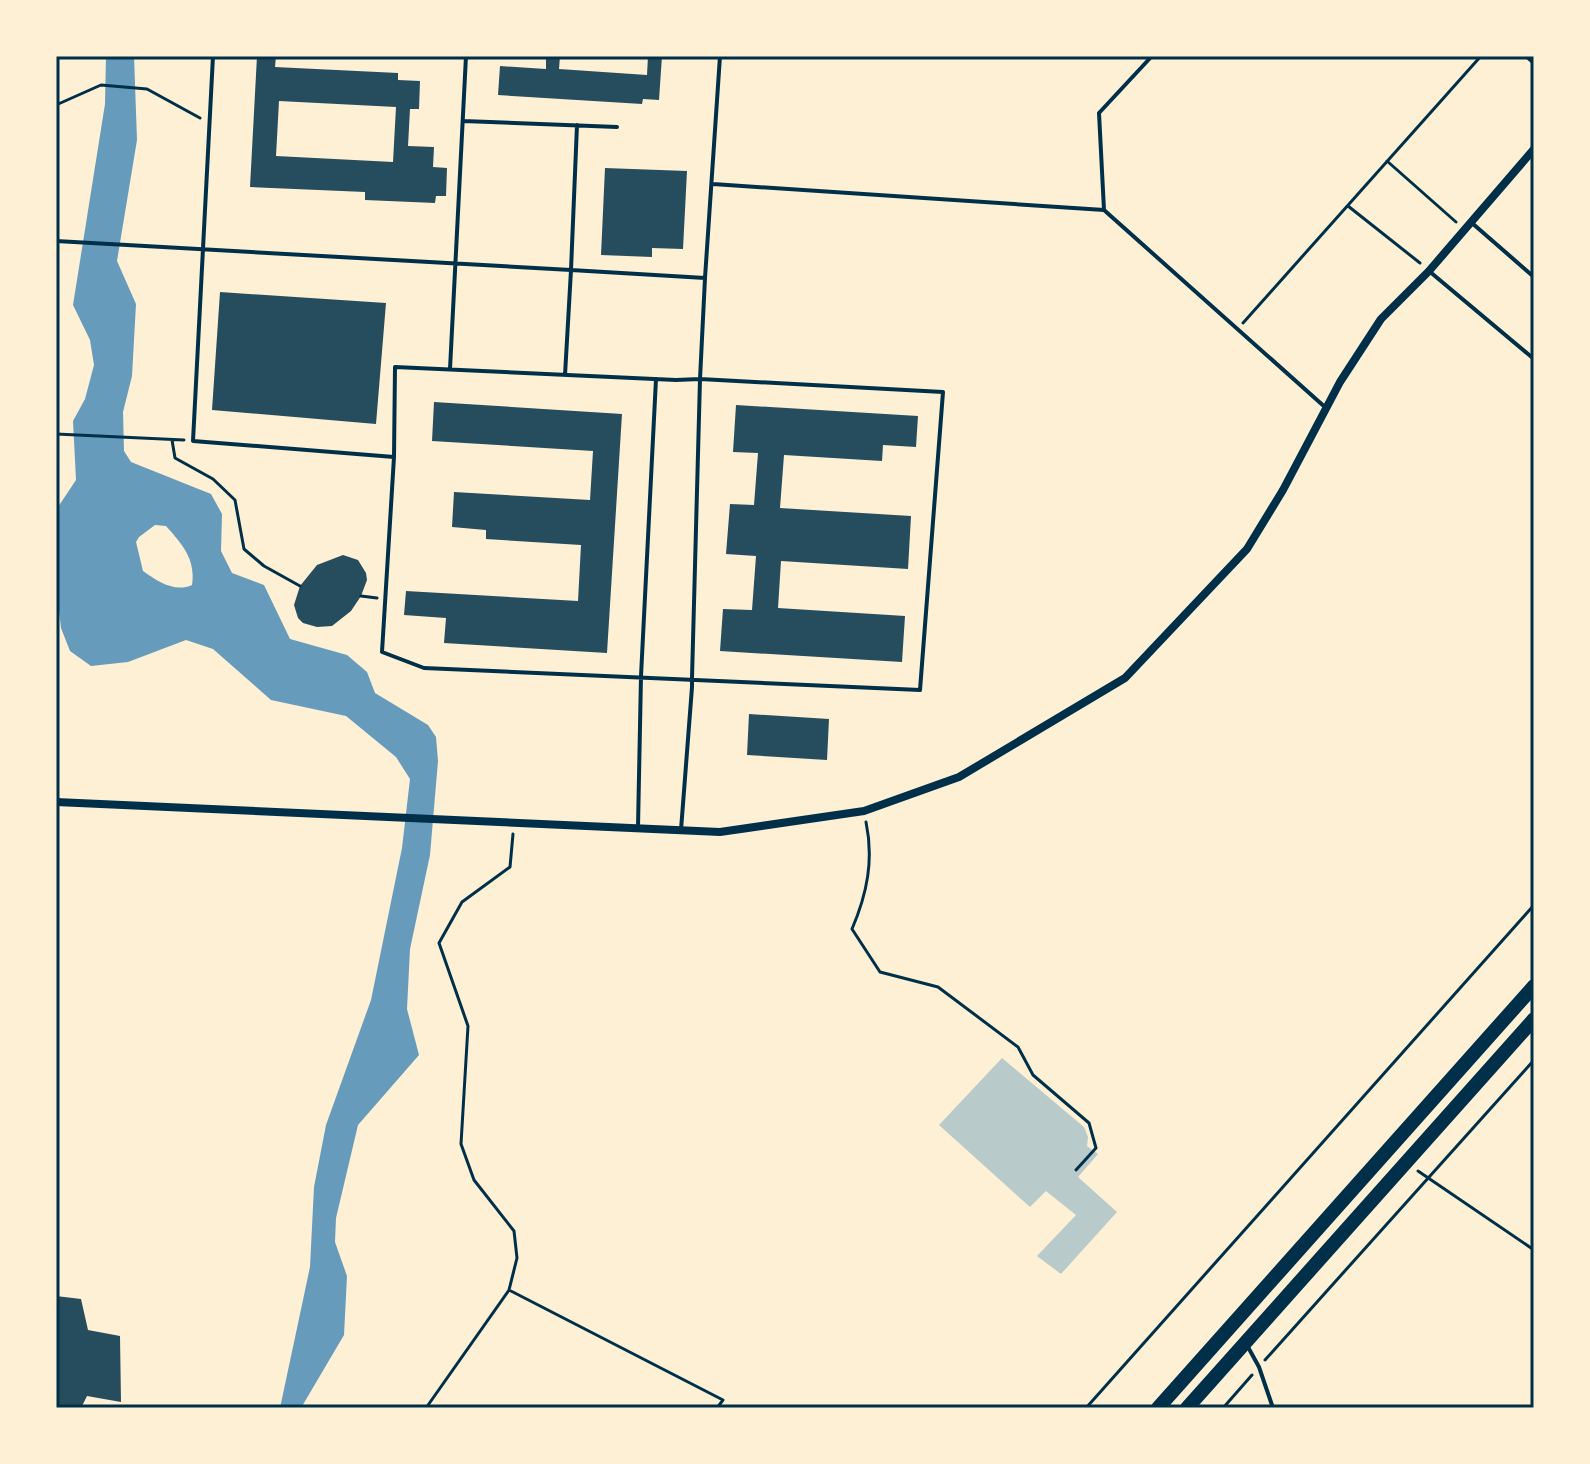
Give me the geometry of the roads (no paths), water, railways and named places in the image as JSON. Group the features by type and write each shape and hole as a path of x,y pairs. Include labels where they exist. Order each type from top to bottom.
{"highway":[{"path":"1158,1408 1534,986"},
{"path":"1187,1408 1534,1019"}],"street":[{"path":"56,802 720,832 864,811 959,777 1125,678 1247,549 1283,490 1326,408 1381,319 1429,271 1534,149"}],"lane":[{"path":"213,56 193,441 394,457"},
{"path":"450,369 466,56"},
{"path":"681,831 692,678 705,278 720,56"},
{"path":"1104,210 1099,113 1152,56"},
{"path":"1526,56 1534,63"},
{"path":"463,121 617,127"},
{"path":"565,375 577,125"},
{"path":"713,184 1104,210 1326,408"},
{"path":"1467,225 1534,277"},
{"path":"56,241 705,278"},
{"path":"1429,271 1534,359"},
{"path":"395,367 450,369 943,392 920,690 424,668 382,652 394,457 395,367"},
{"path":"638,829 641,676 656,379"},
{"path":"1246,1343 1259,1367 1273,1408"}],"water":[{"path":"106,56 134,56 137,140 117,261 136,304 132,376 123,412 124,451 131,462 211,494 222,514 221,551 232,573 264,585 290,639 347,655 367,672 375,693 428,725 436,737 438,761 430,855 410,949 407,1009 419,1055 358,1125 336,1218 335,1242 347,1276 344,1335 301,1408 280,1408 310,1267 314,1187 326,1125 371,1000 402,848 410,779 396,757 346,716 271,700 213,649 186,640 128,662 91,666 70,651 61,628 56,585 56,510 76,480 73,421 85,399 94,365 90,340 73,305 105,104","holes":["155,525 166,526 190,560 192,585 173,587 143,571 136,542"]}]}
